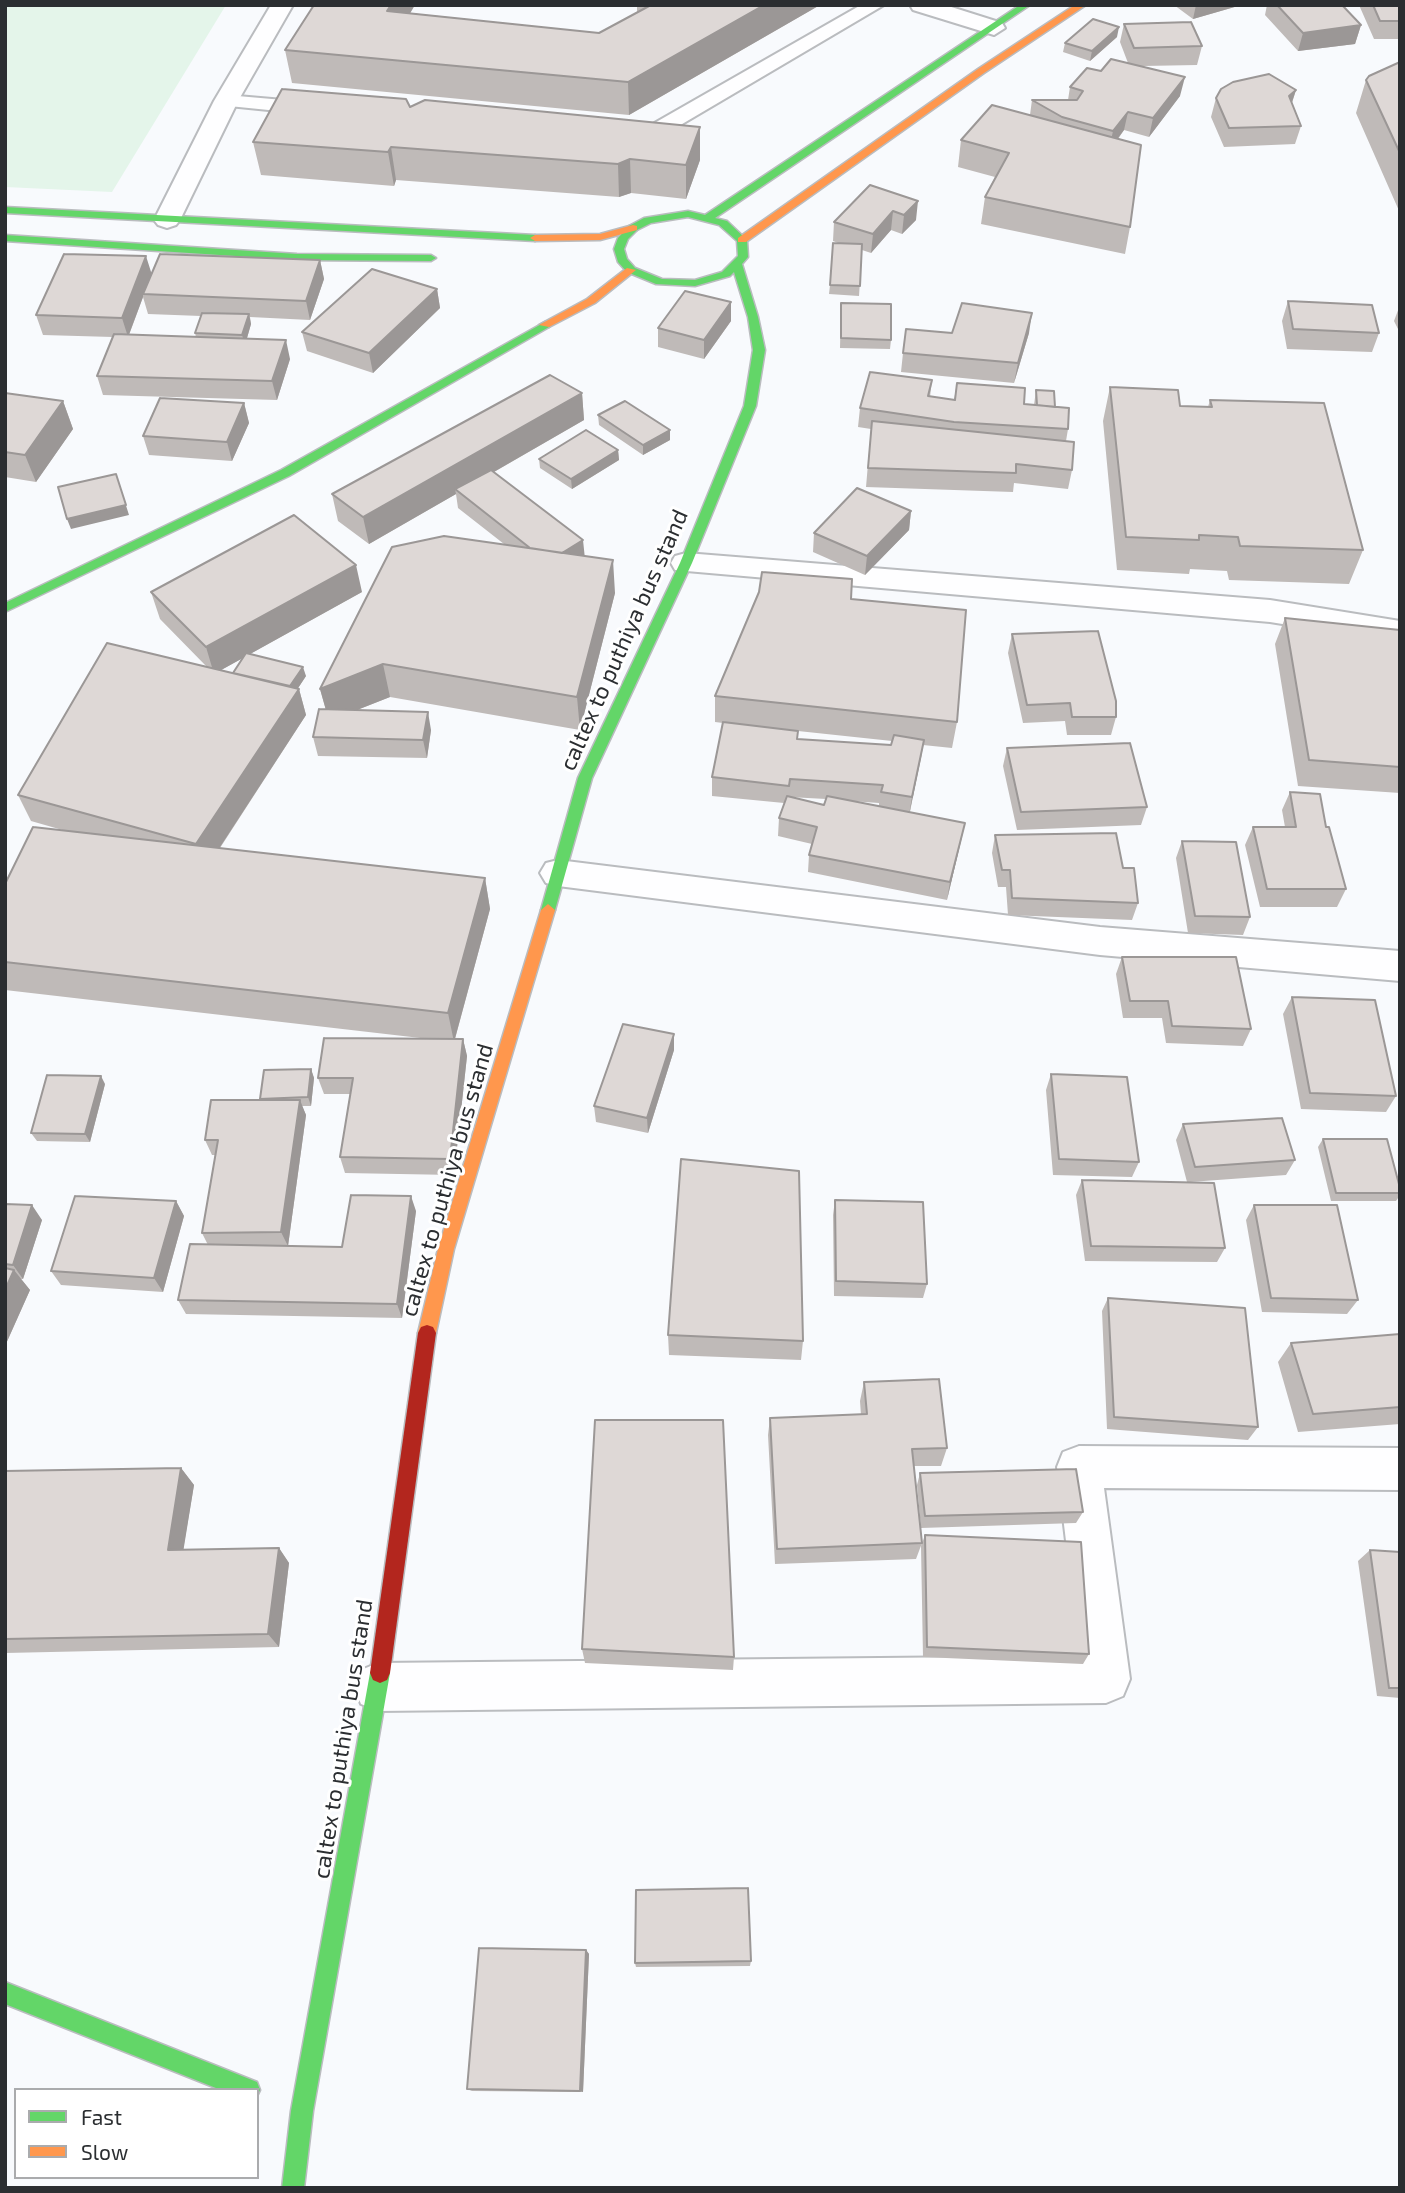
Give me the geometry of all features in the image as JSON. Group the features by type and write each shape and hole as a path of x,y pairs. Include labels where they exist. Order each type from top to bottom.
{"main road":[{"path":"708,218 1026,5"},
{"path":"742,240 981,71 1083,5"},
{"path":"5,210 555,239 600,237 667,215 708,218 723,223 742,240 743,257 737,265 712,279 678,284 660,282 627,265 600,262"},
{"path":"627,265 619,249 623,238 633,228"},
{"path":"5,238 297,257 449,258"},
{"path":"5,608 285,474 503,347 591,300 627,265"},
{"name":"caltex to puthiya bus stand","path":"293,2188 297,2109 378,1687 425,1341 446,1249 516,1023 585,778 686,563 751,395 759,350 753,317 737,265"},
{"path":"5,1993 244,2088"}],"street":[{"path":"167,220 226,101 282,5"},
{"path":"921,5 994,28"},
{"path":"686,563 1270,611 1400,632"},
{"path":"558,873 1100,941 1400,966"},
{"path":"378,1687 1106,1679 1079,1467 1400,1469"}],"lane":[{"path":"607,132 648,136 875,5"},
{"path":"226,101 335,110"}],"green space":[{"path":"5,5 226,5 112,192 5,187"}],"building":[{"path":"314,5 391,5 387,11 599,33 651,5 764,5 628,82 285,50"},
{"path":"1277,5 1342,5 1361,25 1303,33"},
{"path":"1373,5 1400,5 1400,21 1380,21"},
{"path":"1093,19 1119,27 1092,51 1065,43"},
{"path":"1191,22 1202,46 1134,48 1124,24"},
{"path":"1111,59 1185,77 1153,118 1128,112 1113,131 1062,117 1032,100 1077,100 1083,91 1070,87 1087,68 1101,71"},
{"path":"1400,62 1400,153 1366,80 1369,76"},
{"path":"1269,74 1296,90 1289,96 1301,126 1229,128 1216,98 1221,89 1233,82"},
{"path":"282,89 406,99 410,107 425,100 700,127 686,165 630,159 618,164 391,147 388,152 253,142"},
{"path":"992,105 1141,145 1130,227 985,197 1009,153 961,140"},
{"path":"870,185 918,201 904,215 893,211 873,234 834,222"},
{"path":"833,243 862,244 860,286 830,285"},
{"path":"64,254 146,256 122,318 36,315"},
{"path":"160,254 320,260 306,301 143,294"},
{"path":"372,269 437,289 369,353 302,332"},
{"path":"685,291 731,302 704,340 658,328"},
{"path":"1288,301 1372,305 1379,333 1293,329"},
{"path":"841,303 891,304 891,340 841,338"},
{"path":"962,303 1032,313 1018,363 903,353 906,329 952,333"},
{"path":"202,313 249,314 242,335 195,333"},
{"path":"114,334 286,340 272,381 97,376"},
{"path":"870,372 932,380 928,396 955,400 957,383 1025,388 1024,404 1069,408 1068,429 954,422 860,408"},
{"path":"550,375 582,393 363,517 332,494"},
{"path":"1110,387 1178,390 1180,406 1212,407 1210,400 1324,403 1363,550 1240,546 1238,537 1199,535 1199,540 1126,537"},
{"path":"1036,390 1054,391 1055,407 1037,405"},
{"path":"5,393 63,401 25,455 5,452"},
{"path":"160,398 244,403 227,442 143,436"},
{"path":"625,401 670,430 643,445 598,415"},
{"path":"872,421 1074,442 1072,470 1016,464 1016,473 868,468"},
{"path":"586,430 618,450 571,479 539,459"},
{"path":"491,470 583,540 562,553 530,548 455,489"},
{"path":"116,474 126,505 67,519 58,487"},
{"path":"857,488 911,511 867,556 814,533"},
{"path":"294,515 356,565 206,647 151,592"},
{"path":"444,536 613,560 577,697 383,664 320,689 392,547"},
{"path":"762,572 852,579 851,599 966,610 957,722 715,696 759,592"},
{"path":"1285,618 1400,630 1400,767 1309,760"},
{"path":"1098,631 1116,701 1116,717 1072,717 1070,703 1027,705 1012,634"},
{"path":"107,643 299,689 196,844 18,795"},
{"path":"246,653 303,667 290,686 233,673"},
{"path":"319,709 428,712 423,740 313,737"},
{"path":"723,722 798,731 797,739 891,745 894,735 924,740 912,797 881,792 883,785 790,779 789,786 712,777"},
{"path":"1130,743 1147,807 1021,812 1007,748"},
{"path":"1290,792 1320,794 1326,827 1329,827 1346,889 1267,889 1253,827 1296,827"},
{"path":"787,796 824,805 827,796 965,823 950,882 809,855 817,827 779,818"},
{"path":"33,827 485,878 448,1013 5,962 5,884"},
{"path":"1116,833 1123,868 1134,868 1138,903 1012,898 1010,870 1002,870 995,835"},
{"path":"1182,841 1236,842 1250,917 1195,916"},
{"path":"1122,957 1236,957 1251,1029 1172,1026 1168,1001 1130,1001"},
{"path":"1292,997 1375,1000 1396,1096 1310,1093"},
{"path":"623,1024 674,1034 647,1118 594,1106"},
{"path":"324,1038 463,1039 450,1159 340,1157 353,1078 318,1078"},
{"path":"311,1069 308,1097 260,1099 264,1070"},
{"path":"1051,1074 1127,1077 1139,1162 1059,1159"},
{"path":"47,1075 101,1076 85,1134 31,1133"},
{"path":"211,1100 300,1100 281,1232 202,1233 218,1140 205,1140"},
{"path":"1282,1118 1295,1160 1195,1167 1183,1124"},
{"path":"1323,1139 1387,1139 1400,1193 1336,1193"},
{"path":"681,1159 799,1171 803,1341 668,1335"},
{"path":"1082,1180 1214,1183 1225,1248 1091,1246"},
{"path":"351,1195 411,1196 397,1304 178,1300 190,1244 342,1247"},
{"path":"75,1196 176,1201 154,1278 51,1271"},
{"path":"835,1200 923,1202 927,1284 836,1281"},
{"path":"5,1204 32,1205 13,1265 5,1264"},
{"path":"1254,1205 1337,1205 1358,1300 1271,1298"},
{"path":"5,1268 14,1270 5,1290"},
{"path":"1108,1298 1245,1308 1258,1427 1114,1417"},
{"path":"1400,1334 1400,1407 1313,1414 1291,1343"},
{"path":"939,1379 947,1448 912,1449 922,1543 777,1549 770,1418 867,1414 864,1382"},
{"path":"595,1420 723,1420 734,1657 582,1649"},
{"path":"181,1468 168,1550 279,1548 268,1634 5,1639 5,1471"},
{"path":"1076,1469 1083,1512 925,1516 920,1473"},
{"path":"925,1535 1081,1542 1089,1654 927,1647"},
{"path":"1370,1550 1400,1552 1400,1688 1389,1688"},
{"path":"748,1888 751,1961 635,1963 636,1890"},
{"path":"479,1948 586,1950 580,2091 467,2089"}],"traffic: fast":[{"path":"708,218 1026,5"},
{"path":"5,210 535,238"},
{"path":"688,214 723,223 742,240 743,257 726,274 695,283 660,282 631,270 622,260 619,249 623,238 633,228 648,220 688,214"},
{"path":"5,238 297,257 431,258"},
{"path":"548,910 585,778 686,563 750,406 759,350 753,317 737,265"},
{"path":"5,608 285,473 545,325"},
{"path":"293,2188 302,2111 380,1673"},
{"path":"5,1993 244,2088"}],"traffic: slow":[{"path":"742,240 981,71 1082,5"},
{"path":"535,238 600,237 633,228"},
{"path":"545,325 591,301 631,270"},
{"path":"427,1333 446,1249 548,910"}],"traffic: jam":[{"path":"380,1673 427,1333"}]}
